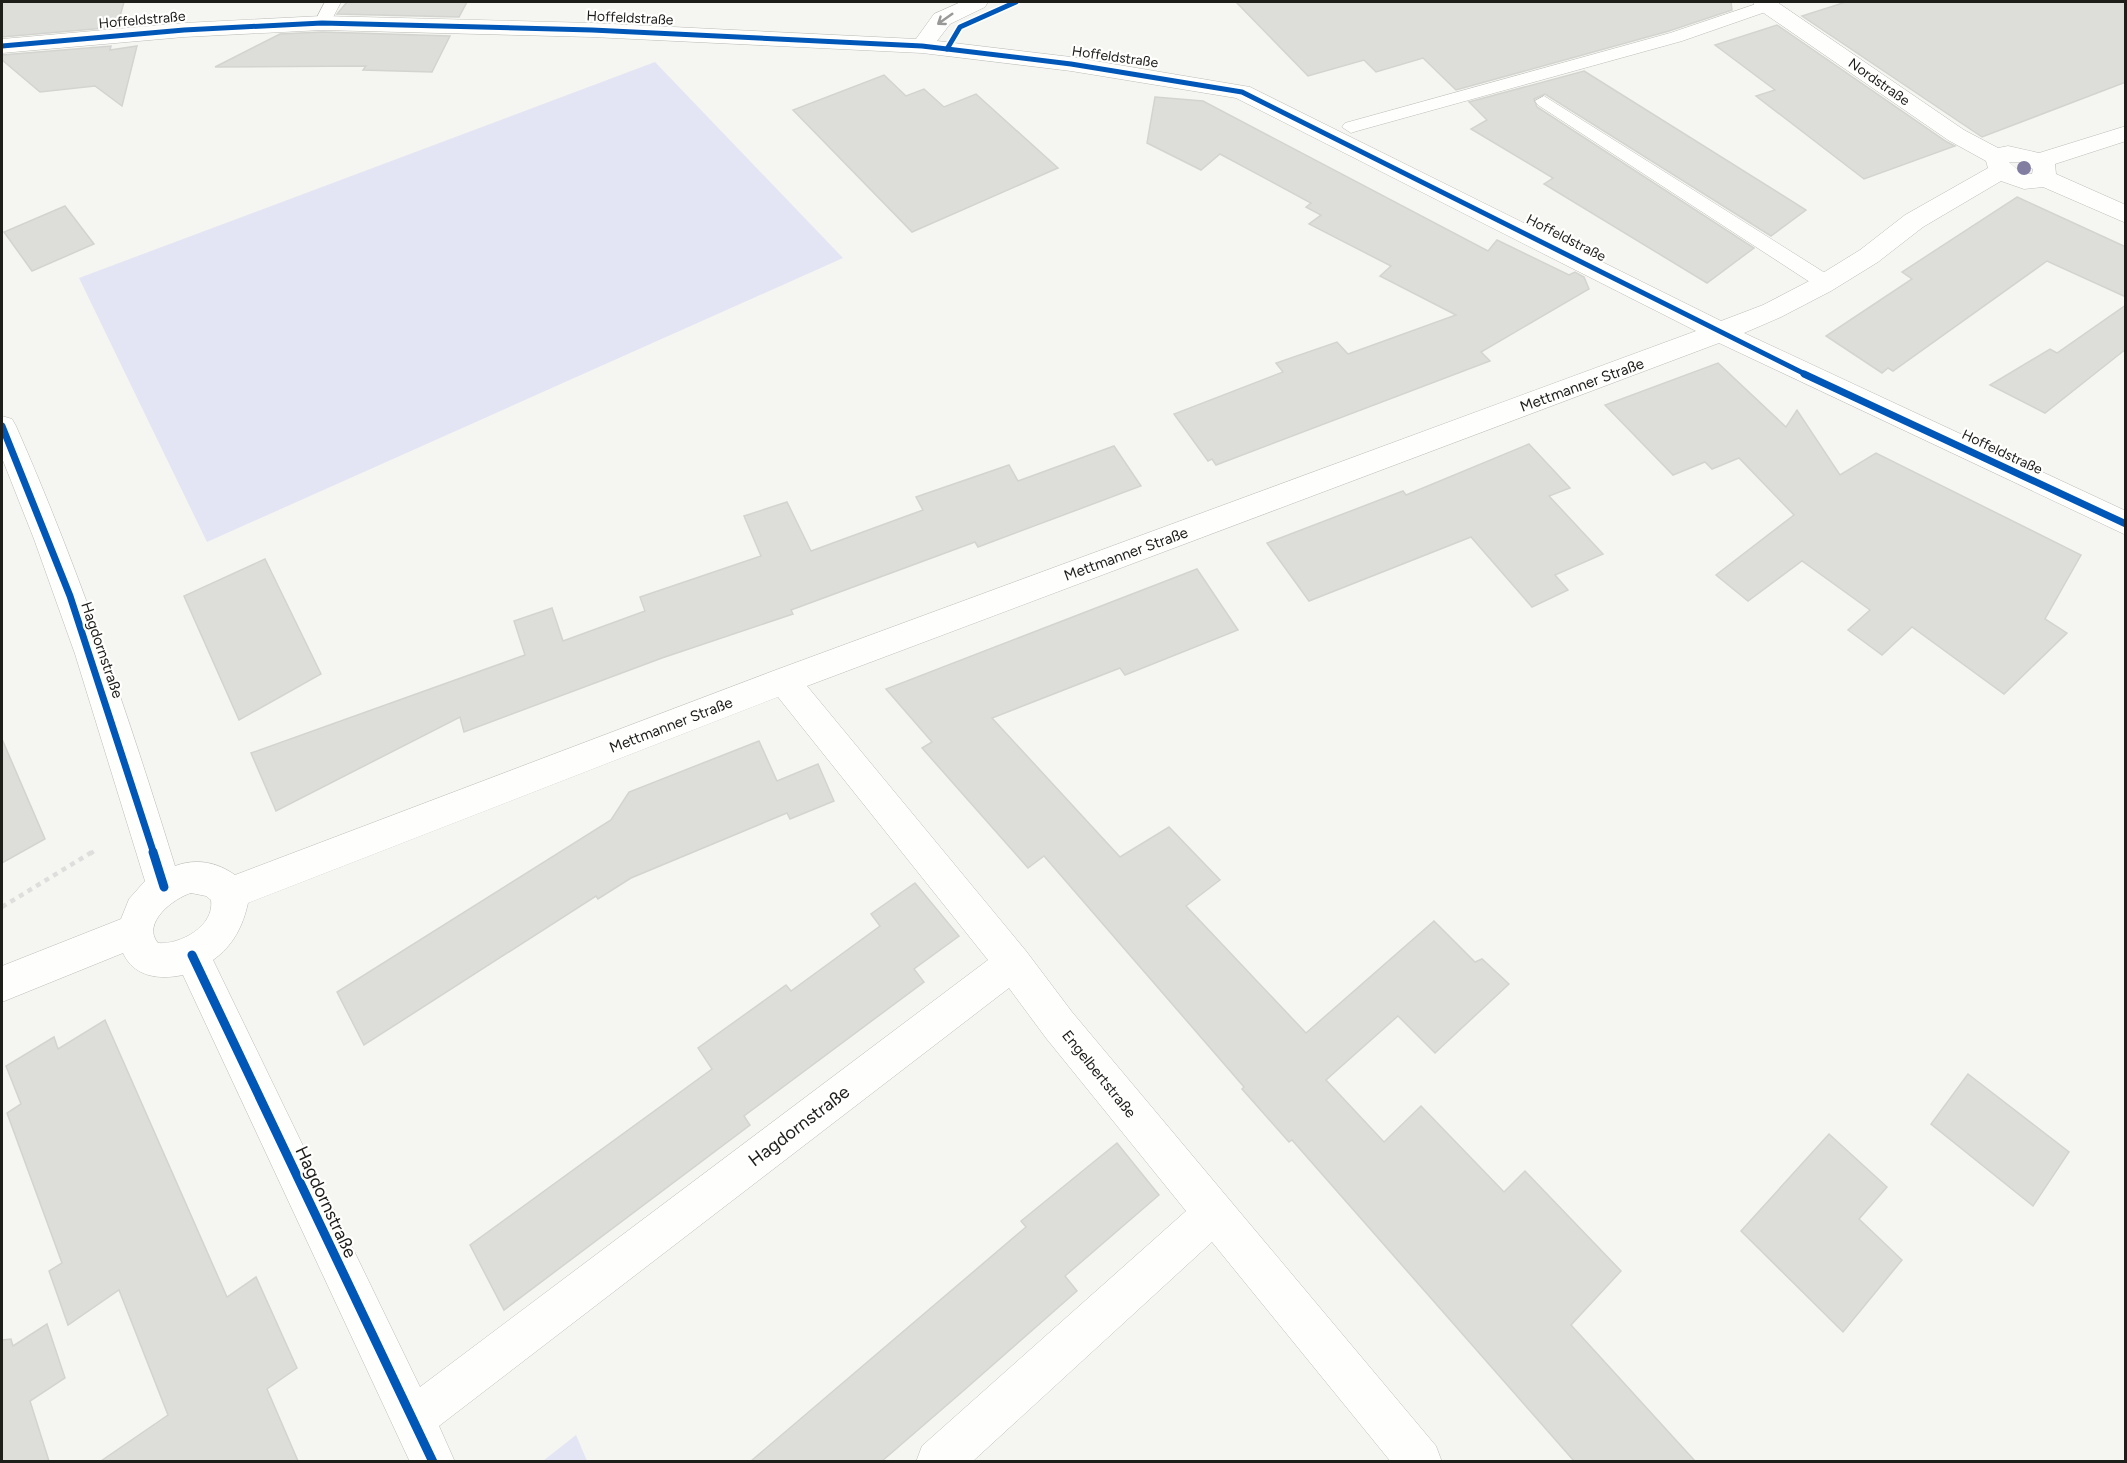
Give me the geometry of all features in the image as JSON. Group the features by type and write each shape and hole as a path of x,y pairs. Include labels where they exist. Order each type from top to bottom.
{"street":[{"path":"922,46 942,19 977,2"},
{"name":"Nordstraße","path":"1765,3 2024,182 2036,182 2041,169 2126,215"},
{"name":"Hoffeldstraße","path":"2,46 184,30 322,23 592,30 922,46 1071,63 1242,92 1721,332 2126,524"},
{"path":"2041,169 2126,133"},
{"name":"Mettmanner Straße","path":"229,894 784,681 1772,311 1826,283 1869,256 1914,221 2000,164"},
{"name":"Hagdornstraße","path":"2,426 39,509 101,688 164,887"},
{"name":"Engelbertstraße","path":"784,681 1213,1214 1420,1461"},
{"path":"191,877 204,877 215,879 229,894 231,906 227,920 207,946 192,955 163,961 150,958 141,952 135,943 138,916 149,900 164,887 191,877"},
{"path":"2,984 135,931"},
{"name":"Hagdornstraße","path":"192,955 433,1461"},
{"name":"Hagdornstraße","path":"413,1419 1013,963"},
{"path":"938,1461 1213,1214"}],"lane":[{"path":"322,23 333,2"},
{"path":"1351,127 1676,37 1765,3"},
{"path":"1544,101 1826,283"}],"path":[{"path":"2,907 97,849"}],"shaded area":[{"path":"655,62 843,258 207,542 79,278"},
{"path":"576,1435 587,1461 543,1461"}],"building":[{"path":"2,2 124,2 117,27 2,37"},
{"path":"347,2 467,2 459,17 337,14"},
{"path":"1236,2 1731,2 1732,10 1669,31 1456,90 1423,58 1376,72 1364,60 1308,76"},
{"path":"1846,2 2126,2 2126,82 1982,137 1802,16"},
{"path":"1777,25 1955,146 1864,179 1756,96 1775,90 1715,45"},
{"path":"322,32 450,36 432,72 363,70 366,66 215,67 280,34"},
{"path":"111,46 110,50 137,46 122,106 95,86 40,92 2,60 2,55"},
{"path":"1584,71 1806,210 1771,236 1545,94 1534,99 1537,107 1754,248 1707,283 1544,184 1553,178 1471,129 1487,120 1469,102"},
{"path":"884,75 906,96 924,89 944,107 976,94 1058,168 912,232 793,110"},
{"path":"1155,97 1203,101 1488,251 1497,240 1569,275 1575,272 1584,277 1589,289 1481,352 1490,361 1216,465 1212,459 1208,461 1174,414 1283,372 1276,363 1337,342 1348,354 1456,315 1380,276 1391,266 1309,224 1321,215 1306,207 1311,203 1220,154 1201,170 1147,143"},
{"path":"2017,197 2126,247 2126,297 2047,261 1893,371 1888,368 1882,373 1826,336 1912,279 1902,272"},
{"path":"65,206 94,244 32,271 4,232"},
{"path":"2126,305 2126,349 2045,413 1990,385 2050,349 2057,353"},
{"path":"1718,363 1786,427 1797,410 1840,475 1876,453 2081,555 2045,619 2067,633 2004,694 1912,627 1882,655 1848,630 1870,610 1802,561 1748,601 1716,575 1794,515 1739,458 1712,469 1705,462 1673,475 1605,405"},
{"path":"1529,444 1570,488 1549,496 1603,554 1555,575 1568,590 1532,607 1471,537 1309,601 1267,543 1403,491 1406,495"},
{"path":"1114,446 1141,486 978,547 975,542 791,610 793,614 662,658 464,732 460,717 276,811 251,753 525,655 514,621 552,608 563,641 645,611 640,597 761,556 744,516 787,502 811,551 923,510 916,497 1009,465 1018,481"},
{"path":"265,559 321,674 239,720 184,596"},
{"path":"1197,569 1238,630 1125,675 1120,668 992,718 1120,857 1169,827 1220,880 1186,906 1306,1033 1434,921 1475,962 1482,959 1509,984 1435,1053 1398,1016 1326,1080 1384,1142 1421,1106 1504,1192 1525,1171 1621,1271 1571,1325 1695,1461 1574,1461 1292,1140 1289,1142 1242,1089 1244,1087 1044,856 1028,868 922,748 932,742 886,689"},
{"path":"2,739 45,839 2,863"},
{"path":"759,741 777,781 818,764 834,801 790,819 787,813 631,878 598,899 596,896 364,1045 337,992 611,820 629,792"},
{"path":"915,883 959,936 914,969 924,982 744,1116 750,1125 504,1310 470,1245 712,1069 698,1048 786,985 791,991 880,926 871,914"},
{"path":"105,1020 227,1297 256,1277 297,1368 267,1389 298,1461 101,1461 168,1415 119,1290 68,1325 49,1271 62,1263 7,1113 21,1104 6,1066 54,1037 58,1049"},
{"path":"1968,1074 2069,1152 2033,1206 1931,1124"},
{"path":"1829,1134 1887,1187 1859,1219 1902,1260 1843,1332 1741,1231"},
{"path":"1117,1143 1159,1195 1065,1276 1077,1291 962,1392 882,1461 751,1461 1026,1227 1021,1221"},
{"path":"47,1324 65,1378 30,1401 49,1461 2,1461 2,1340 11,1339 13,1346"}],"cycle path":[{"path":"947,49 960,27 1016,2"},
{"path":"2,46 184,30 322,23 592,30 922,46 1071,64 1242,92 1798,371 2126,524"},
{"path":"2,426 70,596 110,712 164,887"},
{"path":"192,955 433,1462"}]}
